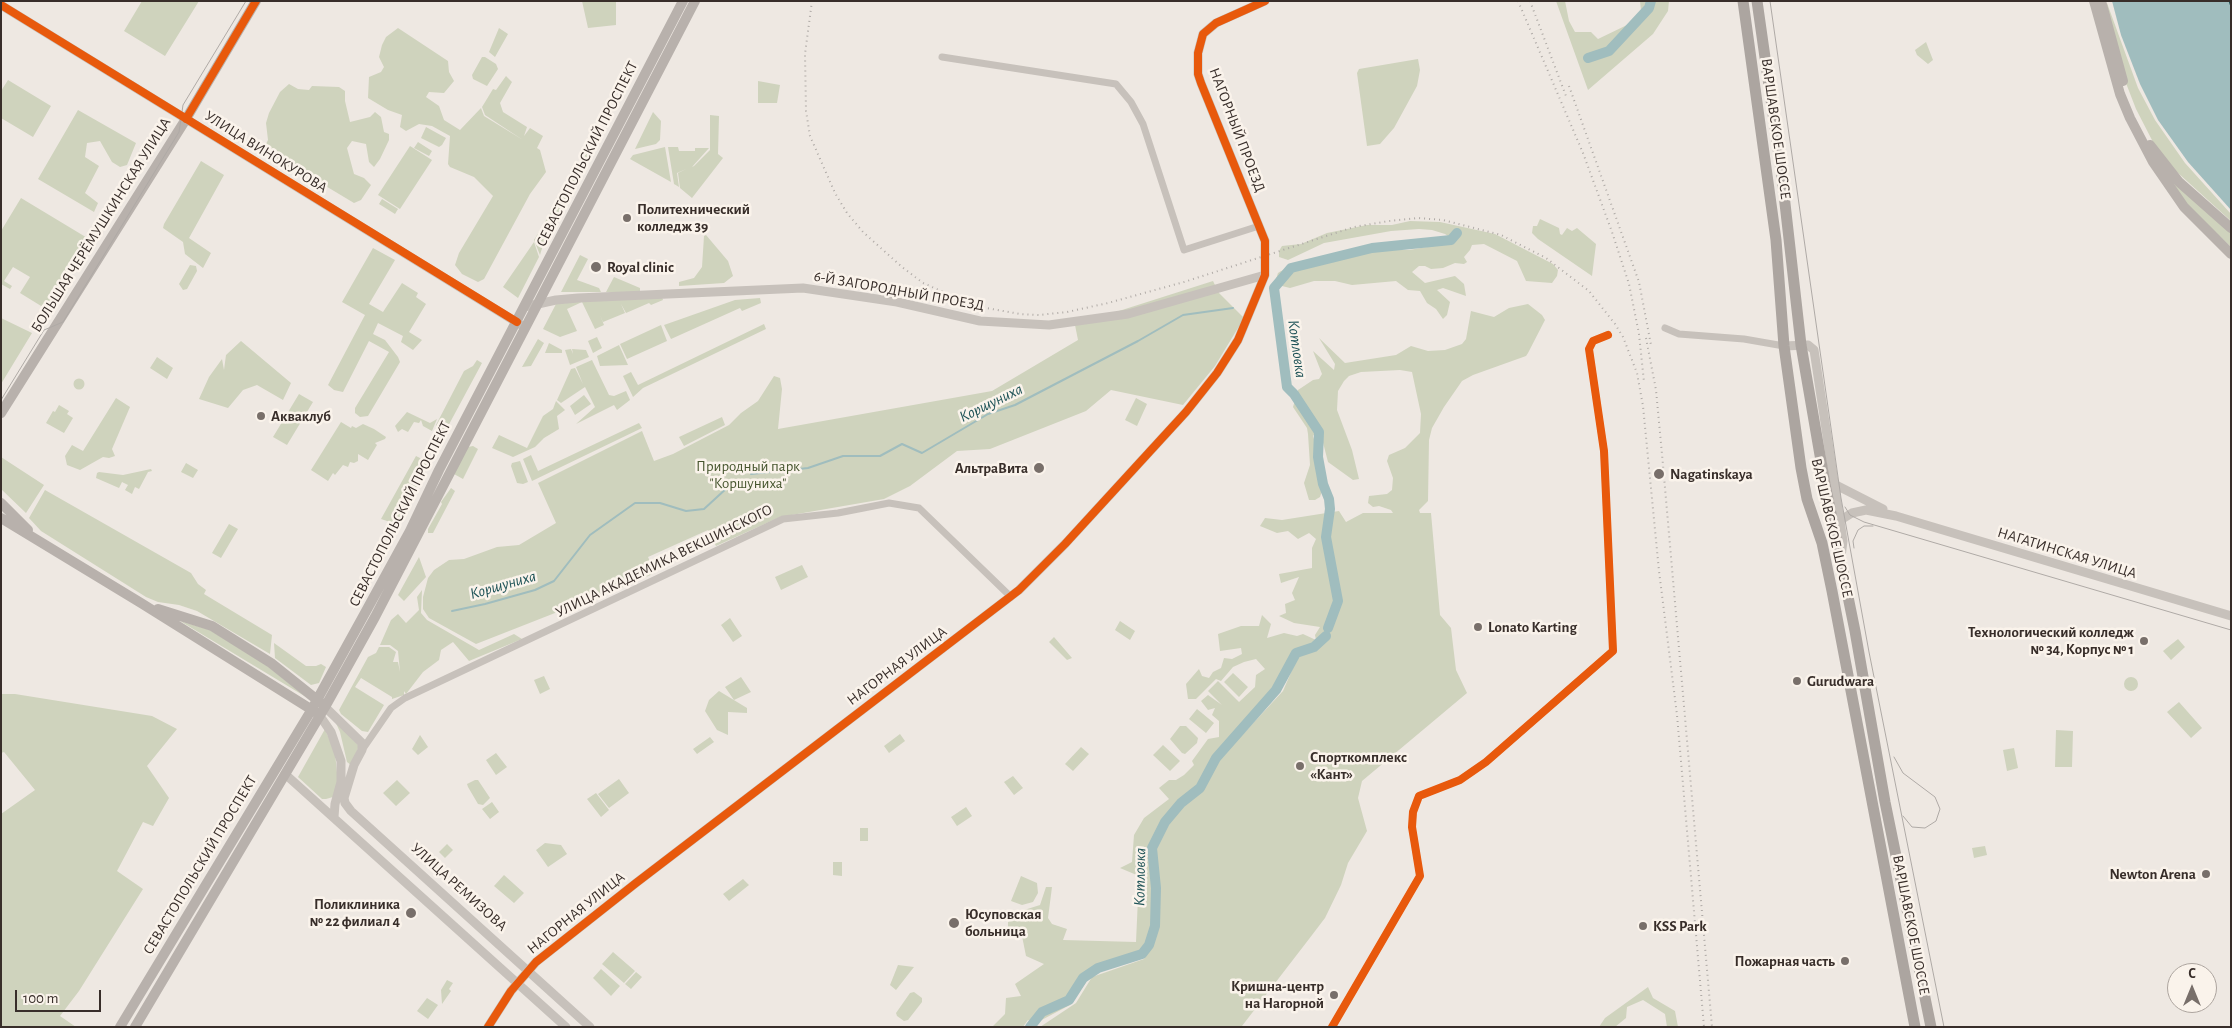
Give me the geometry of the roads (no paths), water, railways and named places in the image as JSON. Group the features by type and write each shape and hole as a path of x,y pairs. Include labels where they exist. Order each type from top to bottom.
{"main road":[{"name":"БОЛЬШАЯ ЧЕРЁМУШКИНСКАЯ УЛИЦА","path":"1,413 186,119 256,1"},
{"name":"СЕВАСТОПОЛЬСКИЙ ПРОСПЕКТ","path":"135,1027 285,774 452,470 521,325 524,307 683,1"},
{"name":"СЕВАСТОПОЛЬСКИЙ ПРОСПЕКТ","path":"120,1027 319,711 317,699 410,531 439,470 521,325 536,304 695,1"},
{"name":"ВАРШАВСКОЕ ШОССЕ","path":"1743,1 1776,240 1784,346 1804,484 1822,543 1832,591 1915,1027"},
{"name":"ВАРШАВСКОЕ ШОССЕ","path":"1757,1 1782,177 1801,345 1829,484 1881,784 1930,1027"},
{"path":"2094,1 2120,94 2152,162 2184,207 2231,254"},
{"path":"2101,1 2126,91 2135,115 2151,147 2179,182 2231,228"},
{"path":"1,504 44,544"},
{"path":"1,518 319,711"},
{"path":"142,603 212,626 271,663 317,699"}],"street":[{"name":"НАГОРНЫЙ ПРОЕЗД","path":"1265,274 1265,241 1201,83 1197,65 1203,34 1209,28 1226,17 1266,1"},
{"name":"УЛИЦА ВИНОКУРОВА","path":"1,5 521,325"},
{"path":"942,57 1116,84 1131,102 1142,124 1184,250 1259,226"},
{"name":"6-Й ЗАГОРОДНЫЙ ПРОЕЗД","path":"524,307 578,298 803,288 897,302 980,321 1049,324 1128,314 1265,274"},
{"name":"НАГОРНАЯ УЛИЦА","path":"488,1027 517,982 528,970 636,883 1011,597 1066,544 1186,412 1217,373 1238,340 1265,274"},
{"path":"1665,328 1679,334 1744,339 1784,346 1801,345"},
{"path":"1332,1027 1420,876 1412,828 1413,812 1419,796 1460,780 1486,762 1613,651 1604,451 1589,363 1590,343 1596,338 1608,335"},
{"path":"1829,484 1896,516"},
{"path":"1829,484 1843,541 1841,560"},
{"name":"УЛИЦА АКАДЕМИКА ВЕКШИНСКОГО","path":"362,750 390,708 405,698 567,622 582,612 783,519 838,513 888,502 919,508 1011,597"},
{"path":"1839,521 1852,513 1866,510 1896,516"},
{"name":"НАГАТИНСКАЯ УЛИЦА","path":"1896,516 2231,616"},
{"path":"319,711 360,739 362,750 354,765 344,798 351,811"},
{"path":"319,711 331,732 341,761 346,768 354,765"},
{"path":"334,817 341,782 341,761"},
{"path":"285,774 566,1027"},
{"path":"316,802 329,801 337,796"},
{"path":"334,817 343,809 351,811"},
{"name":"УЛИЦА РЕМИЗОВА","path":"351,811 590,1027"}],"water":[{"path":"2112,1 2231,1 2231,210 2188,162 2158,120 2140,84 2121,35"}],"waterway":[{"name":"Котловка","path":"1588,58 1609,51 1649,8 1651,1"},
{"name":"Котловка","path":"1328,628 1338,601 1326,537 1330,509 1318,457 1319,432 1294,394 1287,387 1274,288 1291,268 1372,248 1451,240 1457,233"},
{"name":"Коршуниха","path":"751,474 808,468 843,456 880,456 902,444 922,453 988,414 1015,405 1138,341 1183,315 1233,308"},
{"name":"Коршуниха","path":"452,611 535,590 554,581 590,535 635,503 660,503 686,511 704,509 728,487"},
{"name":"Котловка","path":"1030,1027 1042,1012 1069,1000 1083,978 1098,968 1142,954 1149,945 1155,926 1156,888 1152,848 1165,822 1181,803 1200,788 1216,758 1276,690 1296,653 1314,647 1326,636"}],"tram line":[{"path":"1,400 44,330 63,322 179,132 183,105 246,1"},
{"path":"1770,1 1841,498 1869,652 1944,1027"},
{"path":"1845,507 1850,515 1864,522 2231,630"},
{"path":"1854,548 1853,541 1858,530 1864,526 1873,526"},
{"path":"1894,757 1903,773 1935,797 1940,809 1936,821 1925,828 1912,827 1903,816"}],"railway":[{"path":"812,1 805,54 806,111 810,136 835,193 847,213 863,232 902,267 923,283 975,306 1020,314 1039,315 1067,312 1184,282 1354,227 1418,218 1443,220 1501,235 1546,258 1589,291 1623,337 1637,373 1643,406 1659,571 1677,715 1704,1027"},
{"path":"1518,1 1583,153 1612,232 1629,284 1639,334 1644,382"},
{"path":"1530,1 1566,96"},
{"path":"1569,86 1639,282 1651,345"},
{"path":"1646,338 1656,390 1712,1027"}],"place":[{"name":"Политехнический колледж 39","path":"627,218"},
{"name":"Royal clinic","path":"596,267"},
{"name":"Акваклуб","path":"261,416"},
{"name":"АльтраВита","path":"1039,468"},
{"name":"Nagatinskaya","path":"1659,474"},
{"name":"Lonato Karting","path":"1478,627"},
{"name":"Технологический колледж № 34, Корпус № 1","path":"2144,641"},
{"name":"Gurudwara","path":"1797,681"},
{"name":"Спорткомплекс «Кант»","path":"1300,766"},
{"name":"Newton Arena","path":"2206,874"},
{"name":"Поликлиника № 22 филиал 4","path":"411,913"},
{"name":"Юсуповская больница","path":"954,923"},
{"name":"KSS Park","path":"1643,926"},
{"name":"Пожарная часть","path":"1845,961"},
{"name":"Кришна-центр на Нагорной","path":"1334,995"}],"park label":[{"name":"Природный парк \"Коршуниха\"","path":"748,474"}]}
